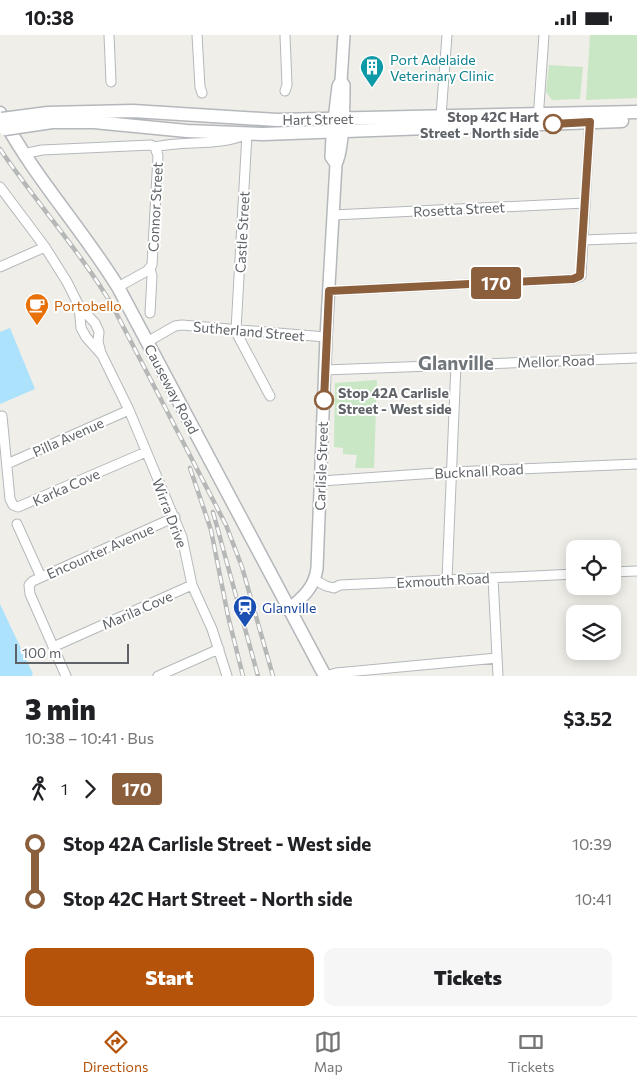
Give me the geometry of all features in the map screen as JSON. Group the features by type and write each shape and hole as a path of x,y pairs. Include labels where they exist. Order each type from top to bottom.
{"main road":[{"name":"Hart Street","path":"0,120 133,111 338,125 590,117 637,112"},
{"name":"Causeway Road","path":"0,113 23,154 100,257 118,287 325,676"},
{"name":"Hart Street","path":"0,130 50,117 187,131 247,134 441,116 538,119"},
{"name":"Hart Street","path":"590,117 637,120"}],"street":[{"path":"108,35 111,82"},
{"path":"197,35 202,93"},
{"path":"285,35 287,85 285,91"},
{"name":"Carlisle Street","path":"315,580 321,481 324,370 336,164 332,157 338,125 338,85 341,81 344,35"},
{"path":"441,116 446,35"},
{"path":"538,119 544,35"},
{"path":"329,291 573,279 580,276 590,117"},
{"name":"Hart Street","path":"23,154 42,150 150,145 155,147 169,144 235,139 247,134"},
{"name":"Castle Street","path":"236,330 247,134"},
{"name":"Connor Street","path":"118,287 146,271 153,260 158,165 155,147"},
{"name":"Wirra Drive","path":"0,187 44,247 67,282 79,306 95,323 99,332 98,341 102,355 129,411 182,537 192,585 219,649 227,676"},
{"name":"Rosetta Street","path":"333,215 585,203"},
{"path":"583,240 637,238"},
{"path":"0,267 44,247"},
{"name":"Connor Street","path":"150,267 152,276 150,313"},
{"name":"Wirra Drive","path":"79,306 81,328 86,337 102,355"},
{"name":"Sutherland Street","path":"147,342 178,325 326,337"},
{"path":"236,330 270,396"},
{"name":"Mellor Road","path":"324,370 637,359"},
{"path":"447,579 456,364"},
{"name":"Pilla Avenue","path":"7,465 129,411"},
{"name":"Karka Cove","path":"2,417 10,499 13,505 18,507 146,452"},
{"name":"Bucknall Road","path":"321,481 451,472 637,464"},
{"name":"Encounter Avenue","path":"53,647 28,588 33,581 174,517"},
{"path":"17,523 41,577"},
{"path":"621,572 637,571"},
{"name":"Exmouth Road","path":"315,580 334,588 340,585 566,574"},
{"path":"493,578 498,676"},
{"path":"289,609 304,596 315,580"},
{"name":"Marila Cove","path":"53,647 192,585"},
{"path":"53,647 66,676"},
{"path":"158,676 219,649"},
{"path":"325,676 336,673 497,658"}],"green space":[{"path":"590,35 637,35 637,98 586,100"},
{"path":"549,65 583,67 580,99 552,100 546,92"},
{"path":"377,380 374,468 355,468 357,455 343,454 343,448 334,447 335,383"}],"water":[{"path":"10,328 35,389 0,404 0,332"},
{"path":"0,604 33,674 31,676 0,676"}],"railway":[{"path":"0,149 72,245 112,305 226,525 242,567 273,676"},
{"path":"190,468 211,530 228,616 243,676"},
{"path":"213,512 258,676"}],"bus line":[{"name":"170","path":"324,400 329,291 573,279 580,276 582,272 590,122 553,124"}],"place":[{"name":"Port Adelaide Veterinary Clinic","path":"372,88"},
{"name":"Stop 42C Hart Street - North side","path":"553,124"},
{"name":"Portobello","path":"37,326"},
{"name":"Stop 42A Carlisle Street - West side","path":"324,400"},
{"name":"Glanville","path":"245,628"}],"district":[{"name":"Glanville","path":"456,362"}]}
